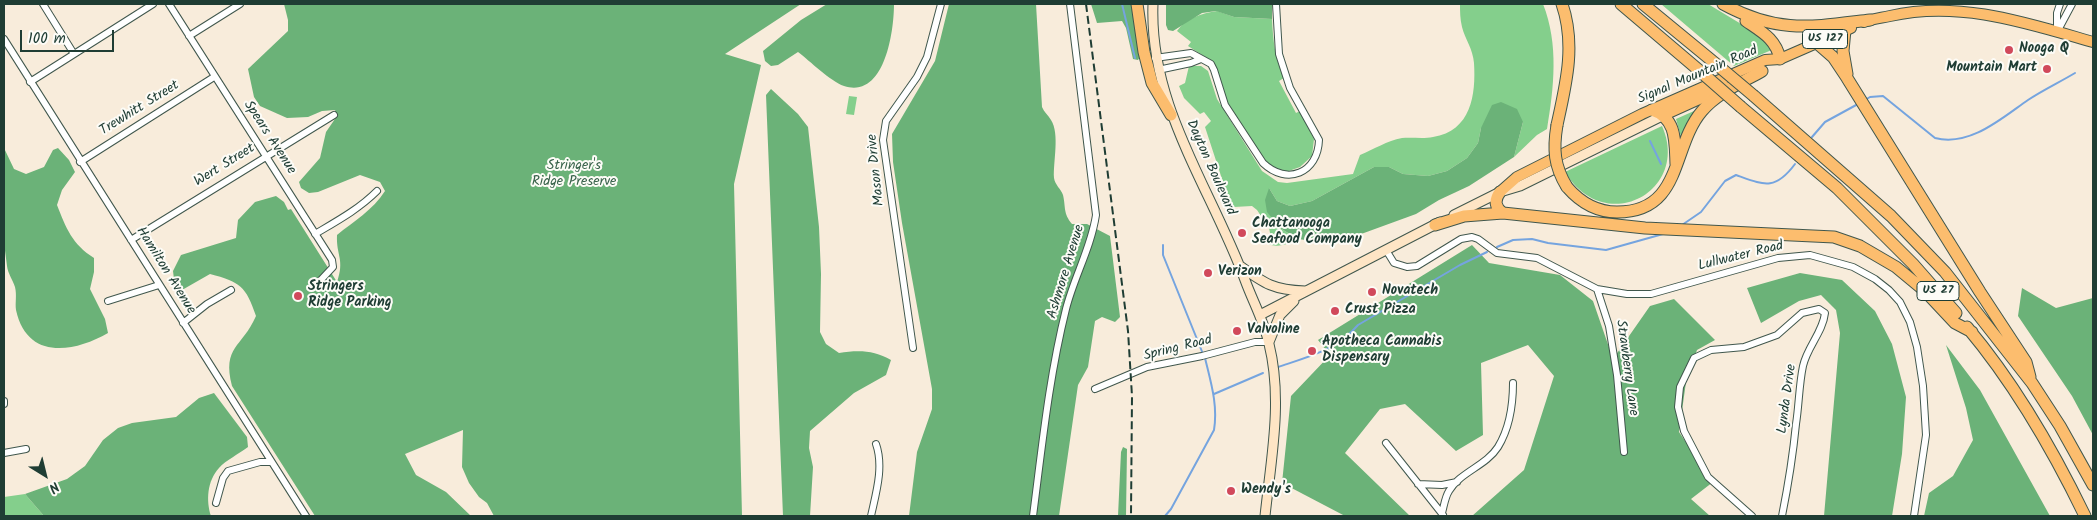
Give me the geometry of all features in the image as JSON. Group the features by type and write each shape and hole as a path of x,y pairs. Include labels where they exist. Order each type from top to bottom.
{"highway":[{"path":"1137,4 1144,52 1152,83 1172,115"},
{"path":"1562,4 1567,21 1570,48 1568,70 1557,125 1554,150 1556,164 1567,187 1582,202 1601,210 1617,212 1636,210 1646,206 1663,192 1676,169 1690,131 1702,110 1712,101 1762,70"},
{"name":"US 27","path":"1621,4 1844,194 1913,264 1972,332 2010,385 2046,441 2085,516"},
{"name":"US 27","path":"1643,4 1754,96 1891,216 1945,272 2032,383 2060,426 2093,485"},
{"path":"1719,4 1766,33 1776,46 1780,59"},
{"path":"1723,4 1750,18 1784,26 1810,27 1870,20"},
{"path":"1845,30 1843,51 1847,78"},
{"path":"1817,43 1833,57 1847,78 1980,292 2026,362 2032,383"},
{"path":"1652,110 1664,115 1673,134 1676,169"},
{"path":"1500,192 1496,202 1498,209 1503,214"},
{"path":"1435,225 1469,216 1503,214 1646,228 1834,237 1860,246 1896,267 1925,291 1955,323 1972,332"}],"main road":[{"name":"Dayton Boulevard","path":"1153,4 1152,29 1155,58 1172,115 1240,266 1269,342 1276,380 1276,404 1265,516"},
{"name":"Signal Mountain Road","path":"1500,192 1517,177 1652,110 1765,60 1780,59 1870,20 1936,6 1980,12 2093,42"},
{"name":"US 127","path":"1762,70 1780,59"},
{"name":"Signal Mountain Road","path":"1260,315 1500,192 1520,186 1664,115 1762,70"},
{"path":"1240,266 1268,285 1279,290 1305,291"},
{"path":"1269,342 1280,315 1305,291"}],"street":[{"path":"43,4 74,54"},
{"path":"30,82 153,4"},
{"name":"Spears Avenue","path":"169,4 332,260 333,267 318,283"},
{"path":"189,36 240,4"},
{"name":"Mason Drive","path":"913,348 884,140 886,121 917,77 927,57 941,4"},
{"name":"Ashmore Avenue","path":"1033,516 1049,398 1066,308 1094,232 1096,215 1070,4"},
{"path":"1155,58 1191,53 1212,66 1225,105 1263,163 1271,171 1282,175 1294,175 1305,170 1316,159 1319,140 1290,88 1279,54 1276,4"},
{"path":"2057,32 2057,13 2060,4"},
{"path":"2057,32 2072,4"},
{"name":"Hamilton Avenue","path":"4,39 80,162 306,516"},
{"path":"1158,70 1201,59"},
{"name":"Trewhitt Street","path":"80,162 214,77"},
{"name":"Wert Street","path":"131,240 334,115"},
{"path":"315,234 344,218 377,191"},
{"name":"Lullwater Road","path":"1386,250 1394,263 1407,267 1417,266 1461,238 1472,237 1478,239 1497,253 1537,258 1596,289 1627,294 1651,294 1778,258 1810,255 1853,267 1876,279 1890,290 1900,302 1906,312 1917,347 1923,386 1926,434 1914,516"},
{"path":"108,302 159,285"},
{"name":"Strawberry Lane","path":"1596,289 1609,326 1617,375 1624,452"},
{"path":"183,323 207,304 231,290"},
{"name":"Lynda Drive","path":"1752,516 1708,477 1684,431 1678,407 1680,386 1694,358 1711,350 1744,347 1777,335 1802,313 1819,309 1824,313 1822,328 1803,364 1791,470 1782,516"},
{"name":"Spring Road","path":"1094,388 1147,367 1202,356 1255,342 1269,342"},
{"path":"1443,515 1448,492 1457,482 1487,460 1498,447 1511,408 1513,383"},
{"path":"1386,443 1443,515"},
{"path":"871,516 879,477 879,454 876,444"},
{"path":"4,453 26,449"},
{"path":"216,503 223,478 228,471 260,462 271,462"},
{"path":"1418,484 1442,485 1457,482"}],"green space":[{"name":"Stringer's Ridge Preserve","path":"284,4 801,4 725,54 761,65 734,184 742,516 494,516 487,503 479,497 469,483 462,467 463,430 405,454 416,475 446,492 471,516 315,516 232,386 230,363 232,355 251,327 256,316 249,298 235,283 210,274 182,290 175,287 173,271 181,255 236,238 238,220 255,202 276,196 284,202 288,210 291,209 337,282 340,263 337,235 369,210 385,191 380,182 360,175 318,192 309,193 301,188 299,182 320,158 326,132 337,116 335,110 322,111 308,117 287,118 260,106 254,97 248,69 288,31 288,20"},
{"path":"827,4 894,4 892,30 884,60 878,73 869,82 858,87 844,86 838,83 798,52 778,65 771,66 765,61 763,51 801,20"},
{"path":"949,4 1036,4 1042,107 1054,126 1055,133 1054,178 1063,195 1066,213 1072,224 1087,224 1110,236 1120,317 1115,322 1102,317 1095,321 1088,367 1078,385 1059,516 909,516 917,452 932,409 932,389 902,223 893,162 892,134 935,61"},
{"path":"1091,4 1131,4 1140,57 1138,60 1133,59 1126,28 1122,21 1097,23"},
{"path":"1166,4 1272,4 1272,19 1234,17 1216,11 1202,13 1173,31 1168,30 1166,25"},
{"path":"1460,4 1543,4 1551,35 1554,66 1552,98 1547,129 1537,135 1514,157 1523,122 1481,128 1478,143 1467,158 1447,171 1428,176 1403,174 1389,167 1374,167 1312,201 1290,206 1277,201 1269,188 1280,228 1298,239 1283,245 1268,244 1266,241 1271,238 1269,228 1257,210 1252,206 1234,207 1224,200 1221,189 1223,182 1205,127 1211,121 1204,112 1200,114 1184,98 1179,86 1185,83 1189,66 1201,66 1208,71 1217,99 1262,171 1278,182 1287,183 1353,174 1360,155 1396,139 1429,138 1446,133 1456,127 1463,119 1472,99 1474,63 1461,24"},
{"path":"1661,4 1708,4 1766,39 1774,49 1734,66"},
{"path":"1217,11 1234,17 1272,19 1278,64 1284,78 1279,81 1296,113 1300,111 1314,139 1312,156 1300,167 1286,172 1279,171 1264,161 1228,103 1210,60 1188,46 1191,42 1177,31 1194,17"},
{"path":"771,89 798,114 808,127 819,227 821,274 820,332 826,344 839,353 866,352 878,354 891,360 886,375 854,393 810,431 809,448 813,467 810,516 783,516 766,95"},
{"path":"849,96 857,97 854,115 846,114"},
{"path":"1501,102 1517,109 1523,122 1514,157 1469,186 1439,200 1416,214 1342,241 1313,241 1298,239 1280,228 1267,212 1265,200 1269,188 1277,201 1290,206 1312,201 1374,167 1389,167 1403,174 1428,176 1447,171 1467,158 1478,143 1481,128 1492,105"},
{"path":"1694,111 1681,137 1676,119"},
{"path":"1662,126 1668,149 1665,170 1655,187 1639,198 1621,204 1601,202 1582,192 1565,172"},
{"path":"4,148 14,169 26,174 44,167 53,150 58,148 69,160 75,172 62,190 57,205 75,241 86,253 94,258 94,272 90,289 105,319 108,333 80,345 53,348 41,345 30,338 22,326 16,310 16,290 8,269 5,252 3,222"},
{"path":"1472,245 1489,263 1560,275 1593,301 1613,359 1650,306 1674,299 1715,340 1697,350 1686,382 1679,432 1713,482 1691,499 1710,516 1472,516 1524,470 1554,376 1528,345 1481,363 1483,435 1456,451 1405,404 1380,409 1345,453 1410,516 1345,516 1282,483 1291,396 1330,355 1318,340"},
{"path":"1800,273 1842,280 1875,311 1892,344 1906,397 1902,454 1892,516 1824,516 1840,333 1836,310 1821,295 1799,301 1761,323 1747,288"},
{"path":"2022,288 2056,308 2093,298 2093,435 2072,396 2018,316"},
{"path":"1946,345 1980,390 2050,516 1924,516 1929,493 1953,476 1973,440 1966,408"},
{"path":"214,393 247,437 248,447 225,462 215,473 209,491 208,504 211,516 44,516 25,494 67,479 85,466 103,440 118,428 132,423 176,417 199,398"},
{"path":"1123,447 1127,449 1126,516 1118,516 1121,452"},
{"path":"25,494 44,516 4,516 4,497"}],"waterway":[{"path":"1122,4 1135,58"},
{"path":"1865,100 1870,97 1883,96 1935,138 1948,140 1973,135 1985,129 2034,96 2075,73"},
{"path":"1812,137 1825,122 1858,104"},
{"path":"1650,141 1661,164"},
{"path":"1682,225 1701,212 1725,181 1736,175 1762,183 1775,182 1788,173 1795,164"},
{"path":"1497,247 1513,240 1532,239 1548,243 1606,250 1663,234"},
{"path":"1163,245 1163,255 1203,354"},
{"path":"1278,367 1331,347 1350,334 1358,325 1460,265 1487,252"},
{"path":"1165,516 1171,509 1214,430 1215,412 1212,385 1205,358"},
{"path":"1214,394 1263,373"}],"railway":[{"path":"1086,4 1128,331 1132,396 1131,516"}],"place":[{"name":"Nooga Q","path":"2009,50"},
{"name":"Mountain Mart","path":"2047,69"},
{"name":"Chattanooga Seafood Company","path":"1242,233"},
{"name":"Verizon","path":"1208,273"},
{"name":"Novatech","path":"1372,292"},
{"name":"Stringers Ridge Parking","path":"298,296"},
{"name":"Crust Pizza","path":"1335,311"},
{"name":"Valvoline","path":"1237,331"},
{"name":"Apotheca Cannabis Dispensary","path":"1312,351"},
{"name":"Wendy's","path":"1231,491"}]}
